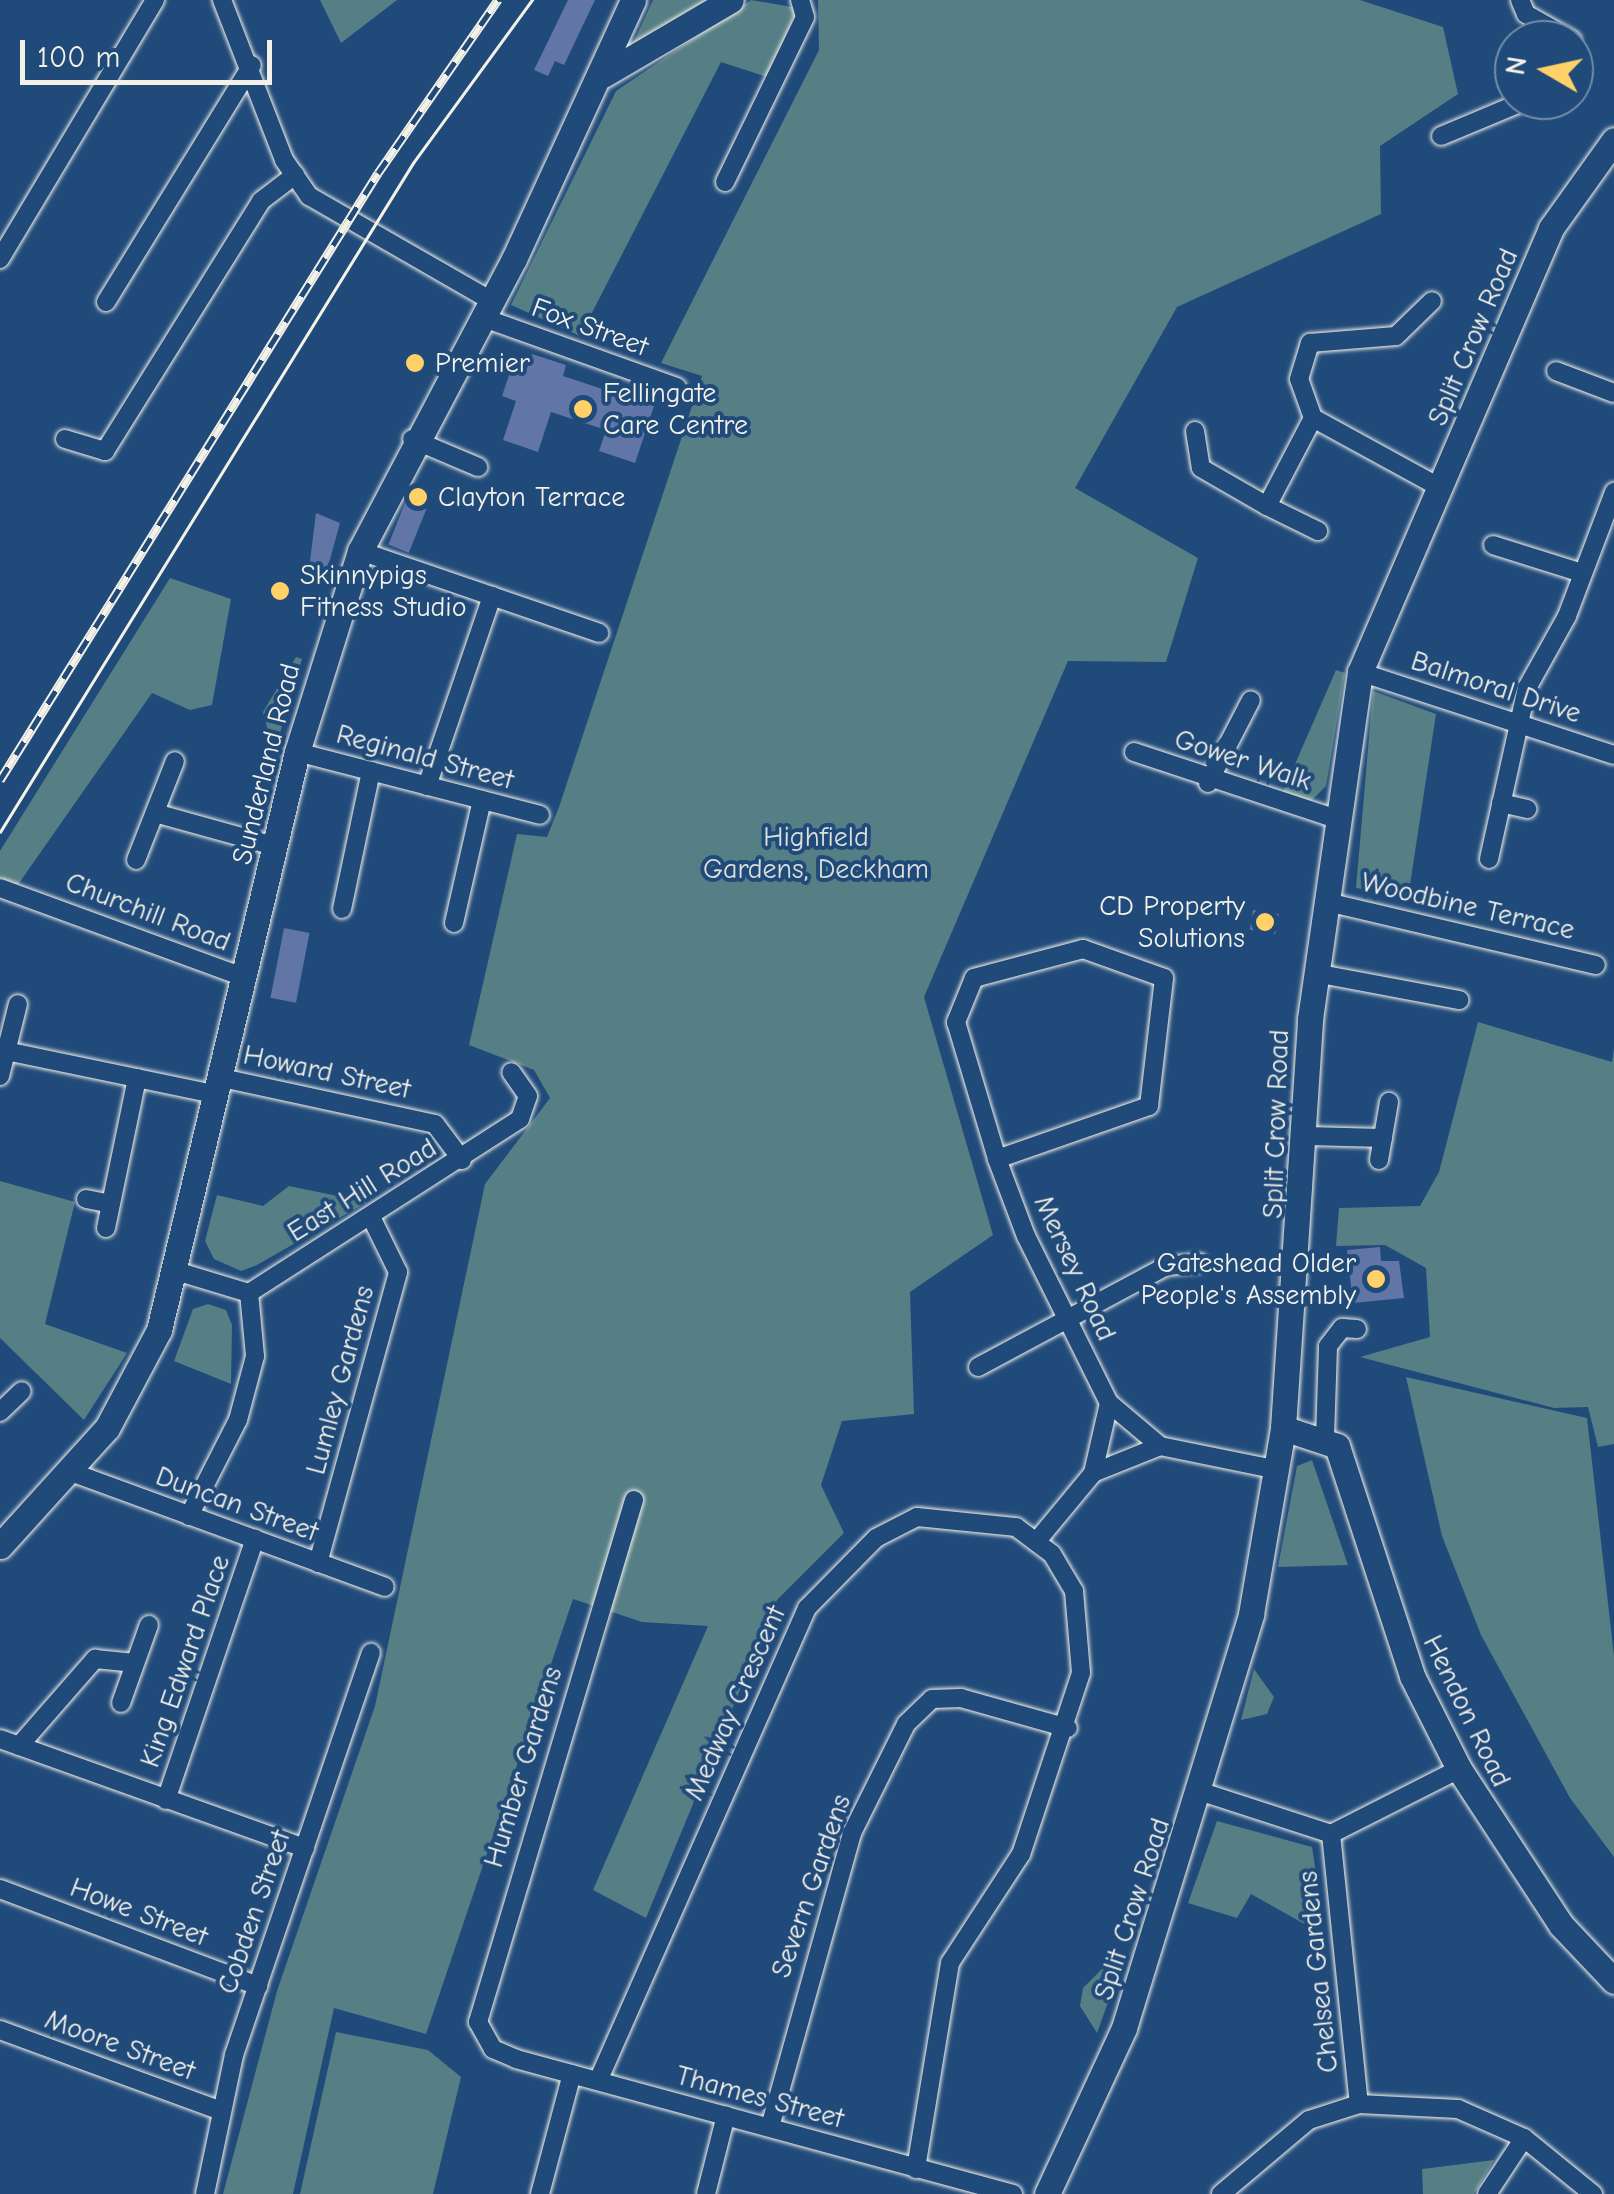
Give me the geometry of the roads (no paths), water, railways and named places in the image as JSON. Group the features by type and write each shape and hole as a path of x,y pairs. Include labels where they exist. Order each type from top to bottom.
{"street":[{"path":"0,259 155,0"},
{"path":"65,439 105,451 261,201 294,175 252,65 222,0"},
{"name":"Sunderland Road","path":"0,1546 71,1472 136,1381 176,1271 297,752 360,552 412,439 488,310 602,75 633,0"},
{"path":"602,75 731,0"},
{"path":"725,182 804,17 800,0"},
{"path":"1520,0 1526,14 1537,20"},
{"path":"106,302 252,65"},
{"path":"1440,136 1494,114"},
{"name":"Split Crow Road","path":"1047,2194 1124,2028 1202,1792 1278,1470 1307,1136 1315,974 1360,672 1552,228 1614,140"},
{"name":"Fox Street","path":"294,175 310,196 488,310 676,386"},
{"path":"1432,301 1396,336 1310,343 1298,379 1312,418 1441,488"},
{"path":"1556,370 1614,393"},
{"path":"1267,506 1312,418"},
{"path":"1195,431 1202,468 1318,531"},
{"path":"412,439 478,467"},
{"path":"1490,859 1517,723 1614,492"},
{"path":"1493,545 1582,573"},
{"path":"360,552 600,633"},
{"path":"427,786 492,596"},
{"name":"Balmoral Drive","path":"1360,672 1614,755"},
{"path":"1208,783 1251,700"},
{"name":"Reginald Street","path":"297,752 540,816"},
{"name":"Gower Walk","path":"1134,752 1208,783 1336,818"},
{"path":"136,860 175,761"},
{"path":"342,909 371,771"},
{"path":"454,923 482,800"},
{"path":"1501,804 1527,809"},
{"path":"156,813 274,846"},
{"name":"Churchill Road","path":"0,888 246,978"},
{"name":"Woodbine Terrace","path":"1327,902 1596,965"},
{"name":"Mersey Road","path":"997,1160 1149,1106 1164,978 1083,950 974,978 956,1022 997,1160 1066,1318 1109,1403 1160,1446 1278,1470"},
{"path":"1315,974 1459,1000"},
{"path":"0,1076 18,1004"},
{"name":"Howard Street","path":"6,1051 136,1078 220,1087 435,1124 462,1160"},
{"name":"East Hill Road","path":"249,1293 462,1160 527,1107 511,1072"},
{"path":"106,1228 136,1078"},
{"path":"1380,1160 1389,1102"},
{"path":"1307,1136 1383,1138"},
{"path":"86,1198 112,1204"},
{"name":"Lumley Gardens","path":"318,1563 398,1272 371,1217"},
{"path":"978,1367 1166,1266 1200,1263"},
{"path":"176,1271 249,1293 255,1356 238,1420 190,1516"},
{"path":"1284,1428 1325,1438 1328,1346 1342,1328 1357,1329"},
{"path":"0,1412 22,1391"},
{"path":"916,2170 950,1963 1021,1854 1068,1728 1082,1629 1074,1591 1036,1542 1094,1472 1109,1403"},
{"name":"Hendon Road","path":"1325,1438 1343,1458 1412,1676 1459,1769 1561,1925 1614,1981"},
{"path":"1094,1472 1160,1446"},
{"name":"Duncan Street","path":"71,1472 385,1587"},
{"name":"Humber Gardens","path":"493,2049 478,2022 481,1994 634,1500"},
{"name":"Medway Crescent","path":"598,2081 806,1608 876,1538 918,1517 1016,1527 1036,1542"},
{"name":"King Edward Place","path":"166,1800 255,1539"},
{"path":"121,1703 149,1625"},
{"name":"Cobden Street","path":"206,2194 221,2111 258,1986 371,1653"},
{"path":"20,1746 95,1660 135,1663"},
{"name":"Severn Gardens","path":"770,2127 846,1852 906,1724 932,1698 961,1698 1068,1728"},
{"path":"0,1739 305,1848"},
{"path":"1202,1792 1330,1834 1459,1769"},
{"name":"Chelsea Gardens","path":"1330,1834 1359,2104"},
{"name":"Howe Street","path":"0,1889 258,1986"},
{"name":"Moore Street","path":"0,2030 221,2111"},
{"name":"Thames Street","path":"493,2049 1013,2194"},
{"path":"540,2194 572,2074"},
{"path":"1221,2194 1309,2120 1359,2104 1458,2109 1524,2138 1592,2194"},
{"path":"706,2194 726,2115"},
{"path":"1487,2194 1524,2138"}],"tram line":[{"path":"0,832 413,163 532,0"}],"railway":[{"path":"0,780 378,173 498,0"}],"place":[{"name":"Premier","path":"415,363"},
{"name":"Fellingate Care Centre","path":"583,409"},
{"name":"Clayton Terrace","path":"418,497"},
{"name":"Skinnypigs Fitness Studio","path":"280,591"},
{"name":"CD Property Solutions","path":"1265,922"},
{"name":"Gateshead Older People's Assembly","path":"1376,1279"}],"park label":[{"name":"Highfield Gardens, Deckham","path":"816,853"}]}
